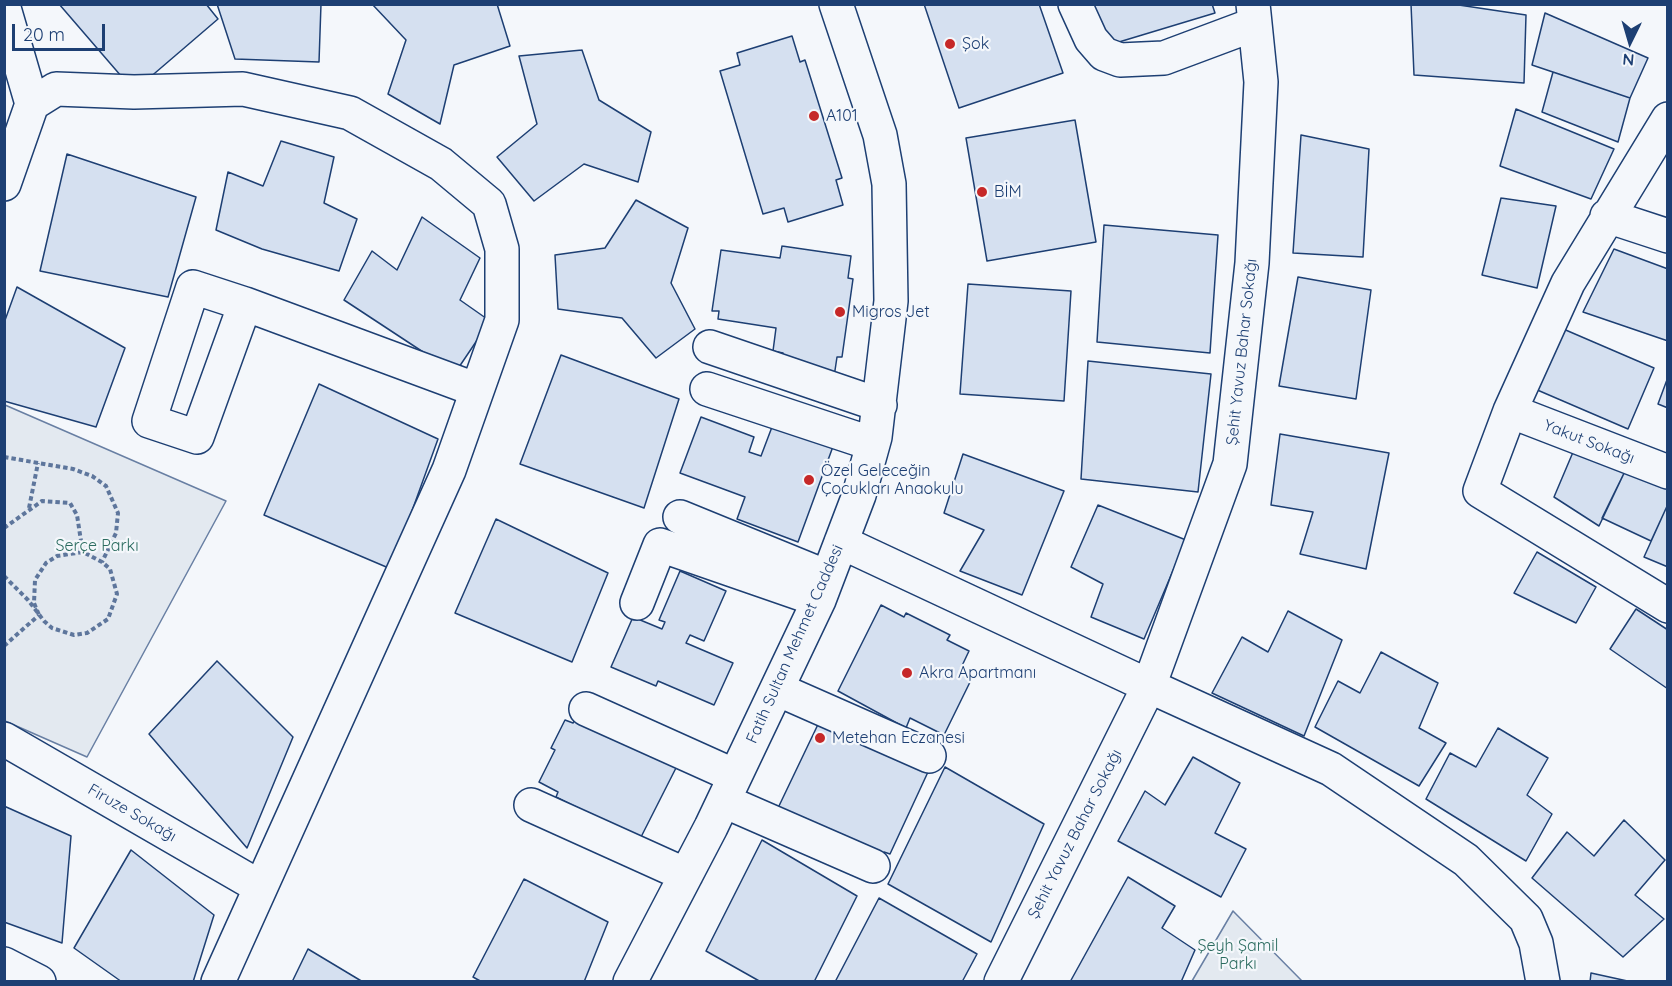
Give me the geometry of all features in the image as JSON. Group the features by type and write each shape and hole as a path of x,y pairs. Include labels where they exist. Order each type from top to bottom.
{"street":[{"name":"Fatih Sultan Mehmet Caddesi","path":"630,981 687,875 730,788 823,588 859,495 873,444 880,405 891,301 889,184 880,135 836,4"},
{"path":"1075,4 1091,39 1104,54 1120,60 1164,58 1254,14"},
{"path":"4,8 32,104 4,184"},
{"name":"Şehit Yavuz Bahar Sokağı","path":"1001,981 1149,686 1230,464 1252,263 1262,82 1254,14"},
{"path":"32,104 56,89 134,92 243,89 350,113 441,164 489,204 502,249 502,320 449,470 218,981"},
{"path":"1668,119 1568,282 1509,411 1480,491 1668,606"},
{"path":"1607,216 1668,236"},
{"path":"245,304 477,390"},
{"path":"710,347 880,405"},
{"path":"707,389 873,444"},
{"name":"Yakut Sokağı","path":"1509,411 1668,472"},
{"path":"680,517 823,588"},
{"path":"841,542 1331,769 1466,860 1526,919 1536,943 1543,981"},
{"path":"637,603 660,545 823,588"},
{"path":"777,689 929,756"},
{"path":"586,709 873,866"},
{"name":"Firuze Sokağı","path":"4,739 260,887"},
{"path":"531,805 687,875"},
{"path":"4,964 39,981"}],"path":[{"path":"4,457 73,469 92,476 106,486 118,513 116,533 102,562"},
{"path":"29,509 38,463"},
{"path":"4,528 42,501 70,503 77,514 81,541 75,552"},
{"path":"4,576 39,615 52,628 61,633 87,633 99,628 115,607 117,594 115,581 102,562 90,554 75,552 57,556 38,573 33,596 39,615"},
{"path":"4,646 39,615"}],"green space":[{"name":"Serçe Parkı","path":"5,405 226,501 87,757 5,721"},
{"name":"Şeyh Şamil Parkı","path":"1233,911 1302,981 1192,981"}],"building":[{"path":"59,4 206,4 218,19 134,91"},
{"path":"217,4 321,4 319,62 235,59"},
{"path":"372,4 497,4 510,46 454,65 440,124 388,94 406,40"},
{"path":"924,4 1039,4 1063,73 959,108"},
{"path":"1091,4 1212,4 1215,13 1109,45"},
{"path":"1411,4 1452,4 1526,15 1524,83 1414,75"},
{"path":"1545,13 1648,58 1630,98 1532,65"},
{"path":"792,36 800,62 805,60 842,178 836,180 843,205 788,222 784,208 763,214 720,71 740,65 737,53"},
{"path":"582,50 599,100 651,132 638,182 584,164 534,201 497,157 537,124 519,56"},
{"path":"1553,72 1630,98 1618,142 1542,112"},
{"path":"1516,109 1614,149 1591,199 1500,166"},
{"path":"1075,120 1096,242 987,261 966,138"},
{"path":"1301,135 1369,149 1363,257 1293,253"},
{"path":"281,141 334,157 324,203 357,219 339,271 262,249 216,230 228,172 263,186"},
{"path":"67,154 196,197 168,297 40,271"},
{"path":"1501,198 1556,206 1537,288 1482,275"},
{"path":"636,200 688,228 671,283 695,329 656,358 622,318 558,309 555,255 605,248"},
{"path":"422,217 480,258 460,300 490,321 455,373 344,300 372,251 397,270"},
{"path":"1104,225 1218,235 1210,353 1097,342"},
{"path":"782,246 851,256 848,278 853,279 842,357 837,357 834,377 781,365 783,353 773,351 776,328 718,319 719,311 712,311 721,250 780,258"},
{"path":"1614,249 1668,269 1668,341 1583,312"},
{"path":"1298,277 1371,290 1356,399 1279,386"},
{"path":"968,284 1071,291 1064,401 960,394"},
{"path":"17,287 125,348 96,427 4,401 4,323"},
{"path":"1561,328 1654,368 1628,429 1535,389"},
{"path":"561,355 679,399 644,508 520,464"},
{"path":"1088,361 1211,374 1198,492 1081,479"},
{"path":"1668,377 1668,408 1658,404"},
{"path":"319,384 438,439 391,569 264,515"},
{"path":"701,417 754,437 749,452 761,456 775,419 835,441 798,542 737,519 745,497 680,473"},
{"path":"1280,434 1389,453 1366,569 1300,554 1313,512 1271,505"},
{"path":"1579,438 1627,467 1599,526 1554,497"},
{"path":"963,454 1064,491 1022,595 960,571 984,530 944,513"},
{"path":"1627,467 1668,482 1668,504 1651,541 1602,518"},
{"path":"1668,504 1668,567 1644,557"},
{"path":"1098,505 1186,540 1144,639 1091,617 1103,584 1071,567"},
{"path":"496,519 608,573 572,662 455,613"},
{"path":"1537,552 1596,587 1576,623 1514,593"},
{"path":"680,571 726,591 704,641 690,635 686,643 733,663 714,705 658,681 656,686 611,667 633,617 662,629 665,622 659,620"},
{"name":"Akra Apartmanı","path":"881,605 904,617 906,613 950,635 947,640 969,651 960,670 973,676 944,735 910,718 906,728 838,691"},
{"path":"1636,609 1668,630 1668,689 1610,649"},
{"path":"1288,611 1342,640 1304,736 1212,693 1242,637 1268,652"},
{"path":"1381,652 1438,683 1419,728 1446,743 1419,786 1315,727 1338,681 1360,693"},
{"path":"217,661 293,737 247,848 149,734"},
{"path":"822,716 928,772 890,854 884,852 880,860 778,808"},
{"path":"577,717 679,762 640,839 556,797 558,792 539,782 555,750 551,748 565,720 573,723"},
{"path":"1498,728 1548,758 1527,795 1552,814 1526,861 1426,799 1450,753 1476,767"},
{"path":"1193,757 1240,783 1215,833 1246,849 1221,897 1118,841 1145,791 1165,805"},
{"path":"945,767 1044,824 991,942 888,884"},
{"path":"4,806 71,836 62,943 4,922"},
{"path":"1624,820 1665,860 1635,895 1664,919 1623,957 1532,878 1567,832 1594,856"},
{"path":"762,840 857,896 814,982 761,982 706,951"},
{"path":"131,850 214,915 193,982 122,982 74,948"},
{"path":"1128,877 1175,906 1162,928 1195,950 1181,982 1070,982"},
{"path":"524,879 608,922 584,982 482,982 473,977"},
{"path":"879,898 977,954 962,982 835,982"},
{"path":"308,949 363,982 292,982"},
{"path":"1591,973 1632,982 1590,982"}],"place":[{"name":"Şok","path":"950,44"},
{"name":"A101","path":"814,116"},
{"name":"BİM","path":"982,192"},
{"name":"Migros Jet","path":"840,312"},
{"name":"Özel Geleceğin Çocukları Anaokulu","path":"809,480"},
{"name":"Akra Apartmanı","path":"907,673"},
{"name":"Metehan Eczanesi","path":"820,738"}]}
